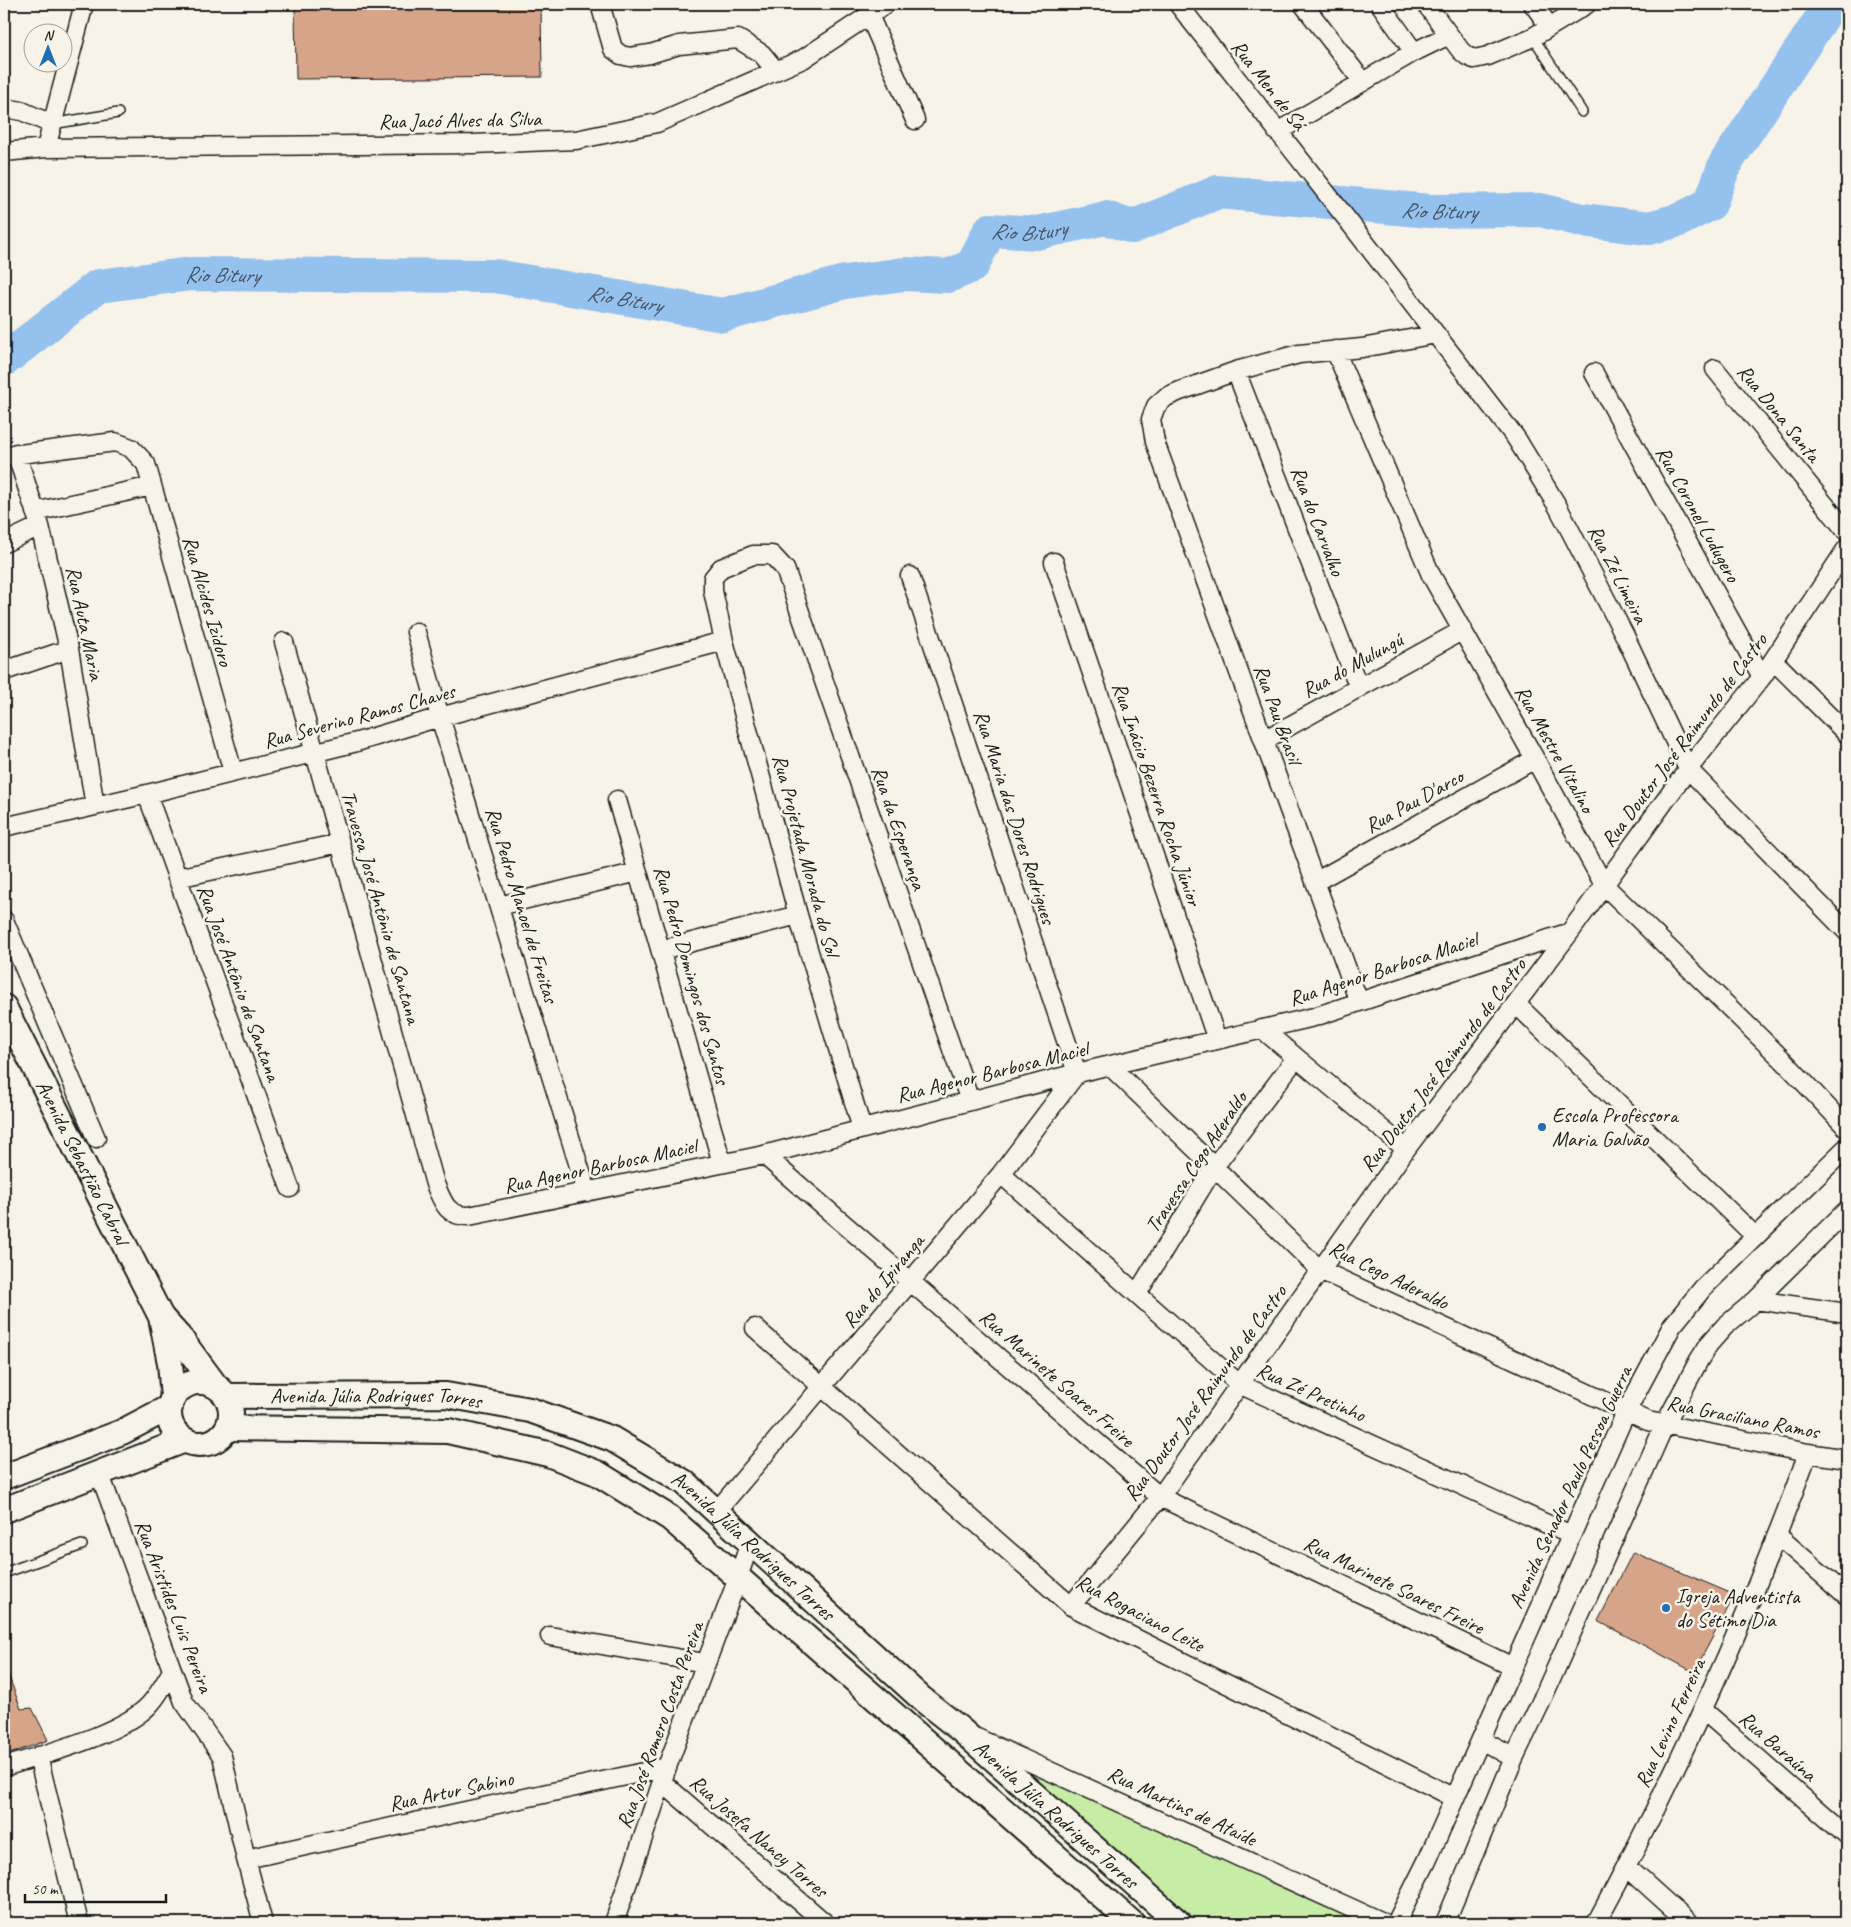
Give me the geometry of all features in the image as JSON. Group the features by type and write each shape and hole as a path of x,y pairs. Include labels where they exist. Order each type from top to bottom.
{"main road":[{"name":"Avenida Sebastião Cabral","path":"4,1007 161,1317 181,1339 221,1391"},
{"name":"Avenida Sebastião Cabral","path":"161,1317 170,1363 171,1402"},
{"path":"196,1382 206,1382 221,1391 232,1412 228,1428 222,1435 214,1441 204,1444 185,1440 178,1434 172,1426 169,1417 171,1402 178,1390 196,1382"},
{"name":"Avenida Júlia Rodrigues Torres","path":"221,1391 450,1396 530,1410 612,1440 684,1482 922,1698 961,1730 1179,1923"},
{"path":"448,1431 450,1396"},
{"path":"4,1477 122,1432 171,1402"},
{"name":"Avenida Júlia Rodrigues Torres","path":"228,1428 448,1431 548,1454 597,1473 670,1518 1132,1923"},
{"path":"4,1510 185,1440"},
{"path":"670,1518 690,1488"},
{"path":"901,1720 922,1698"}],"street":[{"path":"46,148 84,4"},
{"path":"600,4 614,49 621,56 630,57 650,54 679,45 738,39 762,54 771,64"},
{"name":"Rua Jacó Alves da Silva","path":"4,152 46,148 436,144 576,140 657,123 803,59 886,4"},
{"name":"Rua Men de Sá","path":"1178,4 1353,227"},
{"path":"1303,4 1363,82"},
{"path":"1380,4 1414,52"},
{"path":"1426,4 1461,51 1474,59 1533,37 1587,4"},
{"path":"1533,4 1549,26"},
{"path":"869,15 915,120"},
{"path":"1277,132 1414,52 1449,35"},
{"path":"4,108 22,111 51,124"},
{"name":"Rua Zé Limeira","path":"1353,227 1516,438 1558,508 1625,636 1688,769 1847,932"},
{"name":"Rua Pau Brasil","path":"1359,1002 1155,442 1151,419 1156,406 1166,397 1236,371 1299,354 1362,348 1436,334"},
{"name":"Rua Mestre Vitalino","path":"1335,350 1431,575 1536,759 1604,885 1784,1061 1847,1128"},
{"name":"Rua Dona Santa","path":"1714,369 1847,532"},
{"name":"Rua do Carvalho","path":"1236,371 1359,688"},
{"name":"Rua Coronel Ludugero","path":"1594,373 1762,677"},
{"name":"Rua Alcides Izidoro","path":"10,455 115,442 131,448 146,464 233,772"},
{"name":"Rua Auta Maria","path":"10,455 38,519 69,649 95,806"},
{"path":"4,542 38,519 152,486"},
{"name":"Rua Doutor José Raimundo de Castro","path":"1071,1606 1160,1497 1406,1149 1570,932 1688,769 1762,677 1847,548"},
{"name":"Rua da Esperança","path":"713,591 713,578 721,568 753,555 772,555 785,569 970,1101"},
{"name":"Rua Inácio Bezerra Rocha Júnior","path":"1054,562 1217,1040"},
{"name":"Rua Maria das Dores Rodrigues","path":"910,576 1077,1073"},
{"name":"Rua Projetada Morada do Sol","path":"713,591 724,641 798,915 862,1129"},
{"name":"Rua do Mulungú","path":"1264,740 1463,630"},
{"name":"Rua Pedro Manoel de Freitas","path":"416,632 440,717 587,1192"},
{"name":"Rua Severino Ramos Chaves","path":"4,827 357,742 440,717 724,641"},
{"name":"Travessa José Antônio de Santana","path":"284,642 435,1184"},
{"path":"4,671 69,649"},
{"path":"1773,660 1847,734"},
{"name":"Rua Pau D'arco","path":"1315,882 1536,759"},
{"name":"Rua José Antônio de Santana","path":"146,794 290,1188"},
{"name":"Rua Pedro Domingos dos Santos","path":"618,800 722,1163"},
{"path":"177,878 340,843"},
{"path":"499,906 638,872"},
{"path":"661,950 798,915"},
{"path":"4,920 9,948 96,1138"},
{"name":"Rua Agenor Barbosa Maciel","path":"435,1184 450,1211 457,1216 469,1216 764,1154 1077,1073 1314,1018 1570,932"},
{"path":"1516,1004 1755,1236"},
{"path":"1262,1029 1406,1149"},
{"name":"Travessa Cego Aderaldo","path":"1137,1294 1214,1167 1296,1058"},
{"name":"Rua Cego Aderaldo","path":"1110,1066 1320,1270 1626,1412 1656,1423"},
{"name":"Rua do Ipiranga","path":"716,1512 1001,1174 1077,1073"},
{"name":"Avenida Senador Paulo Pessoa Guerra","path":"1396,1923 1455,1798 1626,1412 1672,1326 1703,1288 1847,1148"},
{"name":"Rua Marinete Soares Freire","path":"764,1154 1160,1497 1513,1667"},
{"name":"Rua Zé Pretinho","path":"1001,1174 1239,1384 1571,1535"},
{"path":"1445,1923 1514,1758 1540,1704 1656,1423 1688,1379 1709,1344 1725,1326 1756,1300 1847,1210"},
{"path":"1756,1300 1847,1313"},
{"name":"Rua Rogaciano Leite","path":"755,1328 1071,1606 1455,1798"},
{"name":"Rua Graciliano Ramos","path":"1656,1423 1808,1453 1847,1458"},
{"name":"Rua Levino Ferreira","path":"1596,1923 1626,1867 1703,1710 1778,1536 1808,1453"},
{"name":"Rua Graciliano Ramos","path":"1829,1456 1847,1473"},
{"name":"Rua Aristides Luis Pereira","path":"99,1472 184,1702 222,1756 263,1923"},
{"path":"1778,1536 1847,1596"},
{"name":"Rua José Romero Costa Pereira","path":"614,1923 704,1663 738,1578 750,1542"},
{"path":"550,1636 704,1663"},
{"path":"4,1767 108,1731 131,1720 151,1704 172,1671"},
{"name":"Rua Baraúna","path":"1703,1710 1847,1836"},
{"name":"Rua Martins de Ataíde","path":"961,1730 1384,1923"},
{"path":"1481,1740 1514,1758"},
{"path":"38,1756 79,1923"},
{"name":"Rua Artur Sabino","path":"246,1859 665,1775"},
{"name":"Rua Josefa Nancy Torres","path":"665,1775 825,1923"},
{"path":"1626,1867 1689,1923"}],"lane":[{"path":"1533,37 1582,112"},
{"path":"51,124 118,113"},
{"path":"4,1574 82,1545"}],"green space":[{"path":"1009,1756 1368,1923 1201,1923 1007,1763"}],"building":[{"path":"295,4 541,4 542,77 296,79"},
{"name":"Igreja Adventista do Sétimo Dia","path":"1633,1552 1735,1595 1694,1672 1598,1621"},
{"path":"4,1666 21,1709 32,1708 48,1740 4,1756"}],"waterway":[{"name":"Rio Bitury","path":"4,360 98,286 191,274 495,276 723,315 845,282 904,274 948,276 972,266 990,230 1037,233 1106,218 1132,227 1218,192 1430,211 1540,210 1582,220 1649,228 1679,220 1710,204 1725,164 1831,4"}],"place":[{"name":"Escola Professora Maria Galvão","path":"1542,1127"},
{"name":"Igreja Adventista do Sétimo Dia","path":"1666,1608"}]}
